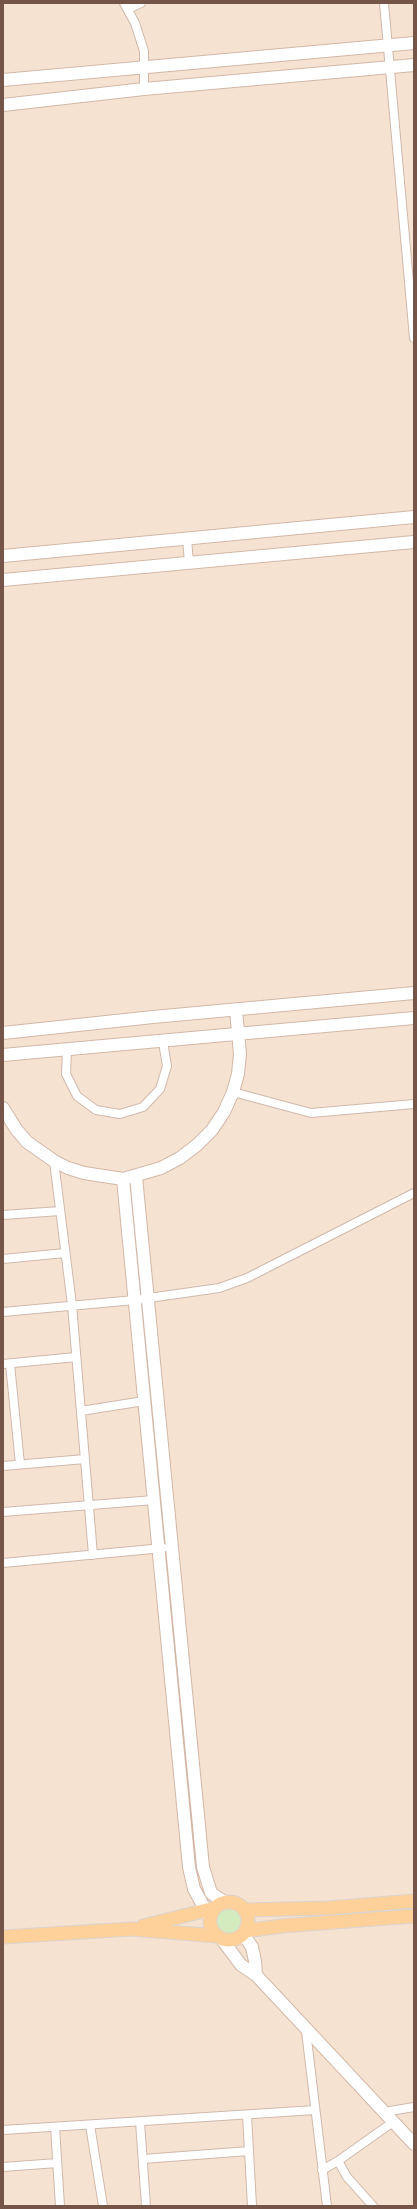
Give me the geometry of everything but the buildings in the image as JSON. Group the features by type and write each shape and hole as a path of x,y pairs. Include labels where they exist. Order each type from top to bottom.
{"main road":[{"path":"245,1910 329,1908 414,1901"},
{"path":"131,1929 214,1910 236,1902 245,1910 248,1920 244,1932"},
{"path":"214,1910 212,1930 219,1937"},
{"path":"3,1937 131,1929 219,1937 233,1940 244,1932 280,1926 414,1916"}],"street":[{"path":"141,3 126,6 140,37 145,66 144,90"},
{"path":"384,3 412,291 414,338"},
{"path":"3,80 145,66 414,43"},
{"path":"3,105 144,90 414,65"},
{"path":"3,556 414,517"},
{"path":"187,539 189,564"},
{"path":"3,580 414,542"},
{"path":"3,1033 153,1016 236,1010 414,993"},
{"path":"4,1114 27,1142 54,1161 84,1173 123,1179 136,1177 180,1158 197,1145 212,1130 224,1112 233,1092 239,1061 239,1035 236,1010"},
{"path":"3,1055 163,1042 414,1018"},
{"path":"67,1050 66,1074 77,1096 96,1110 120,1114 143,1106 160,1089 167,1066 163,1042"},
{"path":"233,1092 311,1112 414,1104"},
{"path":"54,1161 72,1305 93,1555"},
{"path":"136,1177 203,1867 211,1892 214,1910"},
{"path":"123,1179 189,1867 194,1889 214,1910"},
{"path":"3,1312 135,1300 201,1292 232,1284 414,1193"},
{"path":"3,1215 60,1211"},
{"path":"3,1259 65,1253"},
{"path":"20,1464 7,1364 76,1358"},
{"path":"80,1411 144,1401"},
{"path":"3,1466 85,1459"},
{"path":"3,1512 154,1500"},
{"path":"3,1563 172,1547"},
{"path":"244,1932 252,1947 256,1961 256,1975"},
{"path":"219,1937 241,1965 256,1975 306,2032 393,2122 414,2139"},
{"path":"306,2032 327,2206"},
{"path":"384,2112 414,2107"},
{"path":"3,2130 315,2110"},
{"path":"247,2115 252,2206"},
{"path":"140,2122 146,2206"},
{"path":"322,2170 338,2161 393,2122"},
{"path":"90,2125 103,2206"},
{"path":"55,2127 60,2206"},
{"path":"143,2159 249,2151"},
{"path":"338,2161 347,2177 373,2206"},
{"path":"3,2167 58,2163"}],"shaded area":[{"path":"3,3 414,3 414,2206 3,2206"}],"green space":[{"path":"231,1904 237,1906 242,1911 244,1920 242,1929 237,1934 225,1936 219,1934 214,1929 212,1917 214,1911 219,1906"}]}
